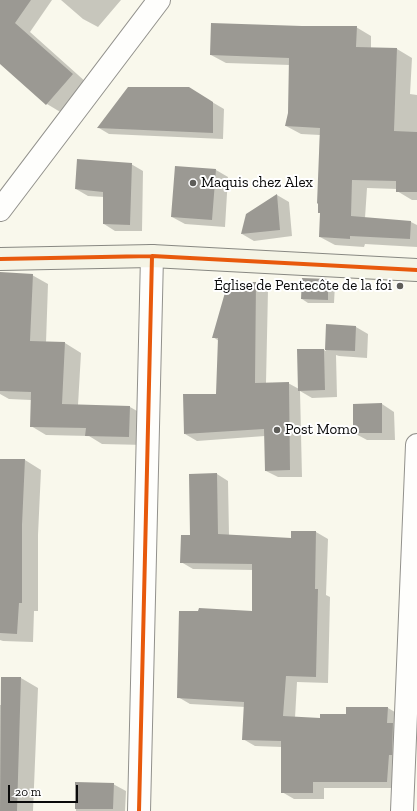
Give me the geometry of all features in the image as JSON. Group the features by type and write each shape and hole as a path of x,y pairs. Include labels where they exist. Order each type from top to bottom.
{"street":[{"path":"0,210 159,0"},
{"path":"0,259 152,256 417,270"},
{"path":"139,811 152,256"},
{"path":"402,811 417,446"}],"building":[{"path":"0,0 31,0 15,23 73,74 46,105 0,64"},
{"path":"211,23 357,26 356,47 397,48 394,131 417,132 417,192 396,192 396,181 352,180 351,216 411,221 410,239 350,236 350,239 319,237 320,213 318,213 318,203 317,204 320,128 285,126 288,113 289,58 210,55"},
{"path":"128,87 189,87 213,102 213,133 97,128"},
{"path":"77,159 132,163 130,225 103,224 103,192 75,189"},
{"path":"175,166 216,169 212,220 171,217"},
{"path":"277,194 280,230 241,234 246,214"},
{"path":"0,272 33,274 30,341 65,342 62,404 130,406 129,437 85,436 86,428 30,427 31,392 0,391"},
{"path":"302,278 328,279 328,300 301,299"},
{"path":"228,282 256,282 255,383 289,382 290,470 265,471 264,429 184,434 183,394 216,394 218,338 212,338"},
{"path":"326,324 356,326 355,351 325,350"},
{"path":"297,349 324,349 325,390 298,391"},
{"path":"382,403 382,433 353,433 353,404"},
{"path":"0,459 25,459 22,525 22,603 19,603 17,634 0,633"},
{"path":"217,473 218,534 291,538 291,531 316,531 315,589 318,589 316,677 286,676 283,716 320,718 320,714 346,714 346,707 388,707 387,723 393,723 392,755 389,755 387,782 313,782 313,793 281,793 281,741 242,740 244,702 177,698 179,611 198,611 199,608 252,611 252,564 180,563 181,535 190,535 189,474"},
{"path":"1,677 21,677 17,811 0,811"},
{"path":"75,782 114,783 113,809 75,809"}],"cycle path":[{"path":"0,259 152,256 417,270"},
{"path":"139,811 152,256"}],"place":[{"name":"Maquis chez Alex","path":"193,183"},
{"name":"Église de Pentecôte de la foi","path":"400,286"},
{"name":"Post Momo","path":"277,430"}]}
